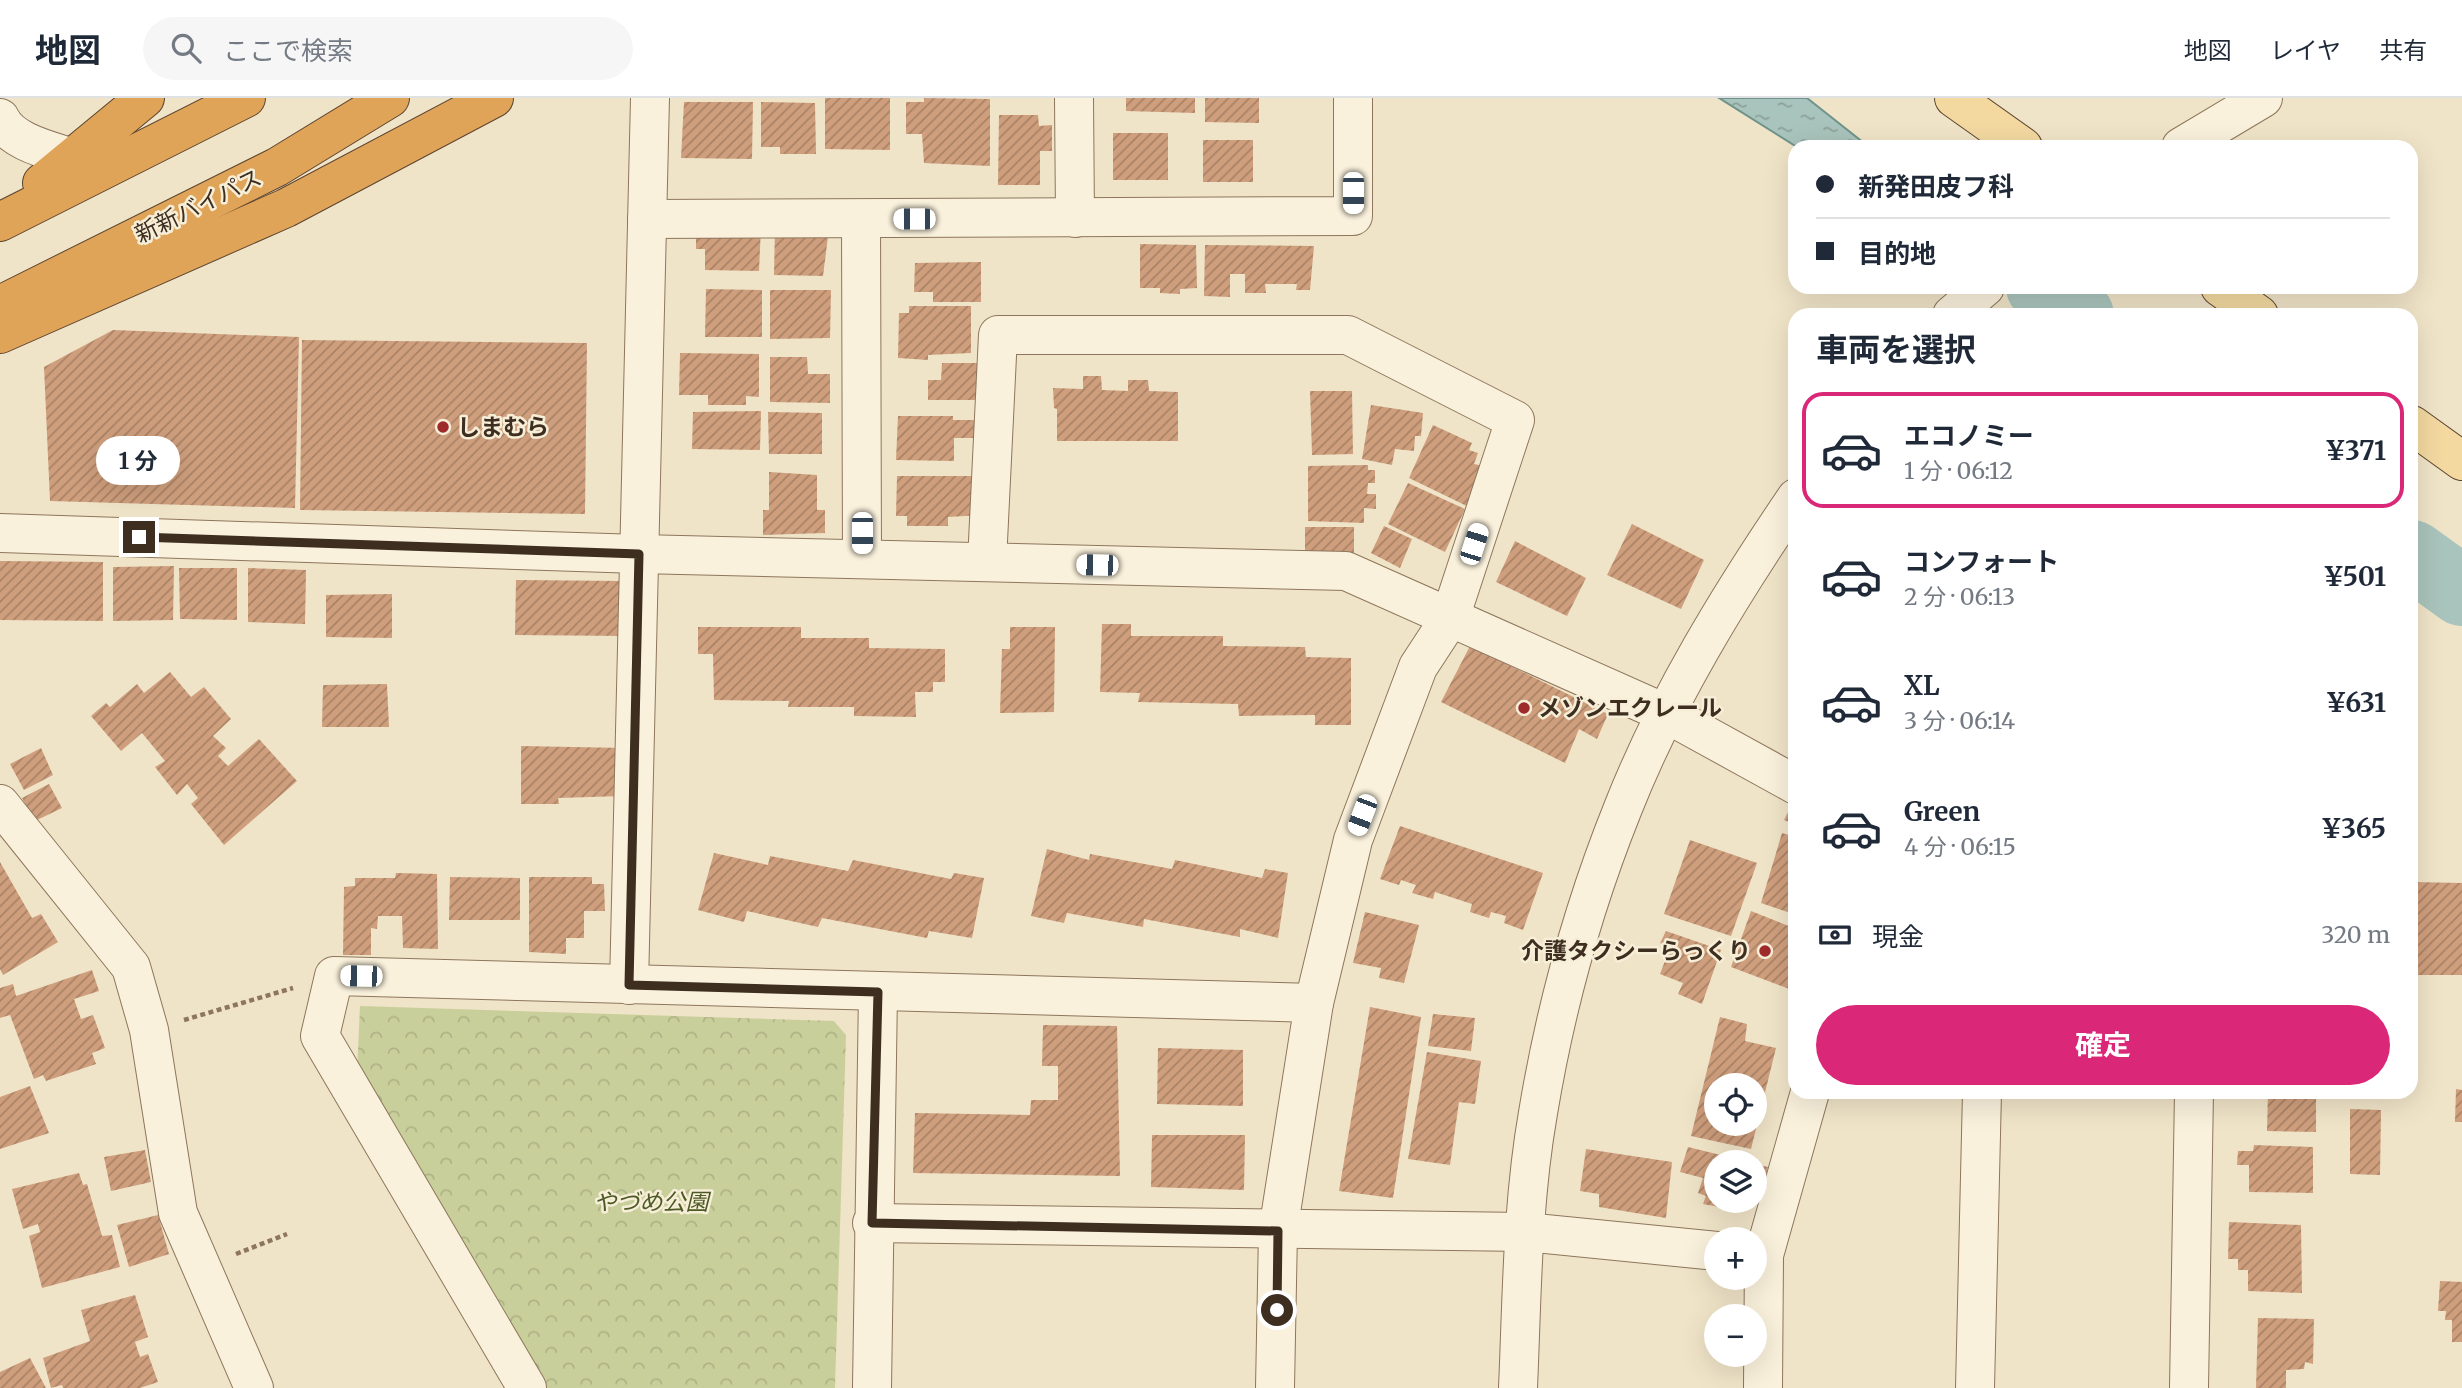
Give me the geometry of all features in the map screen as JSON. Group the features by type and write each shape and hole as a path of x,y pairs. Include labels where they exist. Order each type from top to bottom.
{"highway":[{"path":"0,220 145,98"},
{"path":"0,220 246,98"},
{"name":"新新バイパス","path":"0,305 277,167 390,98"},
{"path":"0,334 286,208 494,98"}],"main road":[{"path":"1954,98 2013,140"},
{"path":"2230,294 2249,308"},
{"path":"2418,429 2462,461"}],"street":[{"path":"629,985 650,98"},
{"path":"1074,98 1075,218"},
{"path":"647,219 1353,216 1353,98"},
{"path":"2193,140 2263,98"},
{"path":"0,118 5,129 37,145 73,158"},
{"path":"861,219 862,559"},
{"path":"1960,308 1976,294"},
{"path":"987,562 998,335 1348,335 1515,420 1450,618 1418,667 1353,840 1314,1003 1278,1231 1275,1388"},
{"path":"1518,1388 1525,1232 1538,1114 1570,967 1623,808 1667,714 1750,566 1788,510"},
{"path":"0,533 639,554 1346,571 1667,714 1788,781"},
{"path":"0,804 131,967 149,1030 178,1213 254,1388"},
{"path":"527,1388 320,1036 334,976 1314,1003"},
{"path":"872,1388 872,1223 878,992"},
{"path":"1767,1229 1808,1099"},
{"path":"1975,1388 1982,1099"},
{"path":"2189,1388 2194,1099"},
{"path":"872,1223 1278,1231 1525,1232 1704,1250"},
{"path":"1760,1290 1763,1388"}],"path":[{"path":"149,1030 334,976"},
{"path":"203,1268 287,1234"}],"green space":[{"name":"やづめ公園","path":"360,1006 834,1021 846,1035 835,1388 544,1388 357,1073"}],"water":[{"path":"1719,98 1807,98 1860,140 1788,141"}],"building":[{"path":"825,98 890,98 890,150 825,149"},
{"path":"924,98 990,99 990,166 924,163 922,134 906,134 906,102 924,102"},
{"path":"1126,98 1195,98 1195,113 1126,111"},
{"path":"1205,98 1259,98 1259,123 1205,122"},
{"path":"684,102 753,102 752,159 681,158"},
{"path":"761,102 815,103 816,154 780,154 780,147 761,147"},
{"path":"999,115 1038,115 1039,126 1052,125 1052,151 1040,151 1040,185 998,185"},
{"path":"1113,133 1168,133 1168,180 1113,180"},
{"path":"1203,140 1253,140 1253,182 1203,182"},
{"path":"696,225 761,227 759,271 705,270 705,249 696,249"},
{"path":"775,228 829,229 823,276 774,275"},
{"path":"1140,244 1196,245 1197,288 1180,289 1180,294 1160,293 1160,288 1140,288"},
{"path":"1205,245 1314,246 1310,290 1296,290 1297,284 1265,284 1266,293 1245,293 1245,274 1230,274 1230,297 1204,296"},
{"path":"981,262 981,302 933,302 933,292 914,292 915,263"},
{"path":"706,289 762,290 762,337 705,337"},
{"path":"770,290 831,290 830,338 770,339"},
{"path":"909,306 971,306 971,353 928,355 928,360 898,358 899,313 909,313"},
{"path":"113,330 299,337 295,508 50,501 44,367"},
{"name":"しまむら","path":"302,340 587,343 585,514 300,510"},
{"path":"680,353 759,354 759,397 746,396 746,405 708,405 708,395 679,395"},
{"path":"770,357 807,357 808,374 830,374 830,403 770,402"},
{"path":"942,363 978,363 978,400 928,400 928,380 941,380"},
{"path":"1083,376 1101,376 1102,390 1128,391 1128,380 1148,380 1149,391 1178,392 1178,441 1057,441 1057,409 1054,408 1053,388 1083,389"},
{"path":"1310,391 1352,391 1353,454 1312,455"},
{"path":"1371,405 1423,413 1421,436 1415,436 1414,451 1395,449 1392,465 1362,459"},
{"path":"761,411 760,450 692,449 693,412"},
{"path":"768,412 822,413 822,454 769,454"},
{"path":"898,416 953,416 953,420 974,420 974,438 954,438 954,461 896,460"},
{"path":"1433,425 1472,443 1469,450 1478,453 1474,464 1484,466 1475,510 1409,478"},
{"path":"1368,465 1368,470 1375,470 1375,483 1368,483 1367,494 1376,494 1376,509 1364,508 1364,523 1308,521 1308,466"},
{"path":"769,472 817,475 817,510 825,510 825,533 763,535 763,510 769,510"},
{"path":"897,476 981,476 982,515 948,517 948,526 907,526 907,516 896,516"},
{"path":"1408,483 1465,509 1445,552 1388,524"},
{"path":"1632,524 1704,560 1681,609 1607,575"},
{"path":"1384,526 1412,539 1400,568 1371,553"},
{"path":"1305,527 1354,527 1354,553 1305,557"},
{"path":"1515,541 1586,578 1567,616 1496,582"},
{"path":"0,561 103,562 103,621 0,620"},
{"path":"174,566 173,620 113,621 113,567"},
{"path":"179,568 237,568 237,620 180,619"},
{"path":"248,568 306,570 305,624 248,622"},
{"path":"516,580 622,581 624,636 515,635"},
{"path":"392,594 392,638 326,637 326,595"},
{"path":"1102,624 1131,624 1131,636 1223,636 1223,646 1305,647 1306,657 1351,658 1351,725 1315,725 1315,715 1239,716 1238,704 1138,702 1140,693 1100,692"},
{"path":"698,627 801,627 801,638 869,638 869,648 945,649 945,682 933,682 933,692 915,692 916,717 854,716 854,707 788,707 789,701 714,700 713,654 698,654"},
{"path":"1010,627 1055,627 1054,712 1000,713 1002,649 1010,649"},
{"name":"メゾンエクレール","path":"1470,646 1608,714 1597,739 1579,729 1565,763 1441,702"},
{"path":"170,672 191,697 204,687 231,719 213,736 226,748 218,756 228,766 259,739 297,781 224,845 191,804 198,798 187,784 177,795 155,767 165,761 142,733 121,751 91,716 106,703 110,707 137,684 144,693"},
{"path":"387,684 389,727 322,727 323,685"},
{"path":"521,746 625,748 623,796 558,798 559,804 521,804"},
{"path":"41,748 53,775 24,790 10,764"},
{"path":"49,784 62,808 35,821 22,798"},
{"path":"1400,826 1543,873 1523,930 1504,923 1506,916 1491,912 1489,918 1470,912 1472,904 1435,892 1433,899 1412,893 1416,885 1401,880 1399,885 1380,879"},
{"path":"1782,833 1788,835 1788,912 1761,903"},
{"path":"1690,840 1757,863 1731,936 1664,914"},
{"path":"1047,849 1089,860 1090,854 1172,869 1175,860 1262,878 1265,869 1288,873 1278,938 1240,929 1240,937 1144,919 1143,927 1067,913 1064,923 1031,916"},
{"path":"714,853 768,865 770,856 848,871 853,860 951,879 954,873 984,878 972,938 929,931 927,938 822,918 818,927 747,911 744,922 698,910"},
{"path":"0,862 32,918 41,914 58,942 3,975 0,969"},
{"path":"396,873 437,874 438,949 403,948 402,916 378,916 377,929 371,928 371,955 343,955 344,887 355,886 355,878 395,878"},
{"path":"450,877 520,878 520,920 449,920"},
{"path":"529,877 592,877 592,884 604,884 605,911 584,911 584,938 566,938 566,954 529,952"},
{"path":"2418,882 2462,883 2462,975 2418,975"},
{"name":"介護タクシーらっくり","path":"1751,911 1788,926 1788,988 1731,967"},
{"path":"1365,912 1419,925 1404,983 1379,978 1381,968 1353,963"},
{"path":"1666,931 1721,950 1702,1004 1678,994 1683,983 1660,974 1670,948 1660,943"},
{"path":"92,970 99,991 74,999 81,1019 93,1015 105,1048 92,1053 96,1064 46,1081 43,1075 34,1079 10,1015 0,1018 0,988 13,984 16,996"},
{"path":"1370,1007 1421,1017 1393,1198 1339,1191"},
{"path":"1433,1014 1475,1018 1471,1051 1428,1046"},
{"path":"1720,1017 1747,1024 1745,1041 1776,1048 1767,1084 1767,1073 1706,1073"},
{"path":"1043,1025 1117,1026 1120,1176 913,1173 915,1113 1030,1115 1031,1100 1058,1100 1058,1066 1042,1066"},
{"path":"1158,1048 1243,1050 1243,1106 1157,1104"},
{"path":"1427,1052 1481,1061 1475,1104 1459,1102 1450,1165 1408,1159"},
{"path":"1704,1083 1704,1136 1754,1136 1751,1149 1691,1136"},
{"path":"30,1086 49,1133 0,1149 0,1097"},
{"path":"2456,1089 2462,1090 2462,1122 2455,1122"},
{"path":"2268,1099 2316,1099 2316,1132 2267,1131"},
{"path":"2350,1109 2381,1110 2380,1175 2350,1174"},
{"path":"1152,1135 1245,1135 1244,1190 1151,1187"},
{"path":"2254,1145 2313,1147 2313,1193 2249,1192 2249,1165 2237,1165 2238,1151 2253,1151"},
{"path":"1688,1147 1704,1151 1704,1195 1698,1193 1703,1178 1680,1172"},
{"path":"1586,1149 1672,1162 1666,1218 1599,1207 1599,1194 1580,1191"},
{"path":"145,1150 151,1182 111,1191 104,1157"},
{"path":"79,1173 83,1185 87,1184 102,1236 112,1235 120,1267 42,1288 29,1236 40,1232 38,1224 23,1229 12,1189"},
{"path":"158,1215 169,1254 129,1267 117,1225"},
{"path":"2229,1222 2301,1225 2302,1293 2248,1291 2248,1270 2238,1270 2238,1259 2228,1259"},
{"path":"2440,1281 2462,1282 2462,1342 2452,1342 2452,1320 2445,1320 2446,1311 2438,1311"},
{"path":"135,1295 148,1337 135,1342 140,1357 148,1354 158,1382 140,1388 63,1388 62,1385 51,1388 43,1358 90,1341 81,1310"},
{"path":"2258,1318 2314,1319 2313,1364 2305,1362 2304,1369 2286,1370 2286,1388 2256,1388"},
{"path":"30,1358 46,1388 0,1388 0,1372"}],"waterway":[{"path":"2050,294 2070,308"},
{"path":"2418,559 2462,591"}],"place":[{"name":"しまむら","path":"443,427"},
{"name":"メゾンエクレール","path":"1524,708"},
{"name":"介護タクシーらっくり","path":"1765,951"}],"route":[{"path":"139,537 639,554 629,985 878,992 872,1223 1278,1231 1277,1310"}]}
